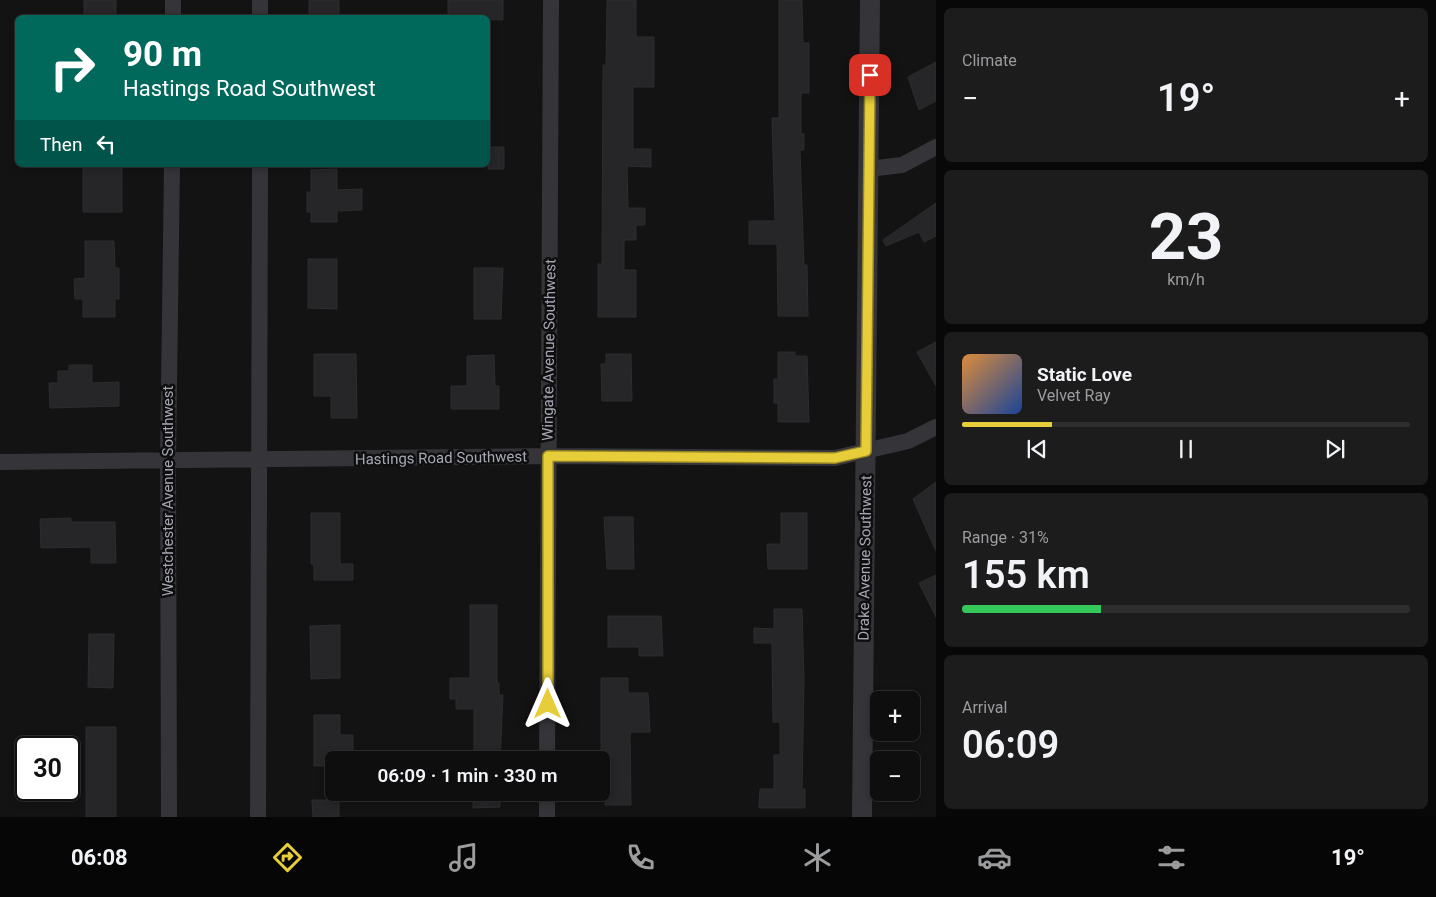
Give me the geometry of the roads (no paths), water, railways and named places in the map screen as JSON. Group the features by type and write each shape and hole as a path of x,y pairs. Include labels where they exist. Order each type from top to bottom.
{"street":[{"path":"173,0 173,15"},
{"path":"260,0 260,15"},
{"name":"Wingate Avenue Southwest","path":"547,751 552,0"},
{"name":"Drake Avenue Southwest","path":"862,817 870,0"},
{"path":"868,169 902,165 936,147"},
{"name":"Westchester Avenue Southwest","path":"169,817 168,461 172,167"},
{"path":"258,817 260,167"},
{"name":"Hastings Road Southwest","path":"0,462 548,456 835,458 908,441 936,427"},
{"path":"547,801 547,817"}]}
